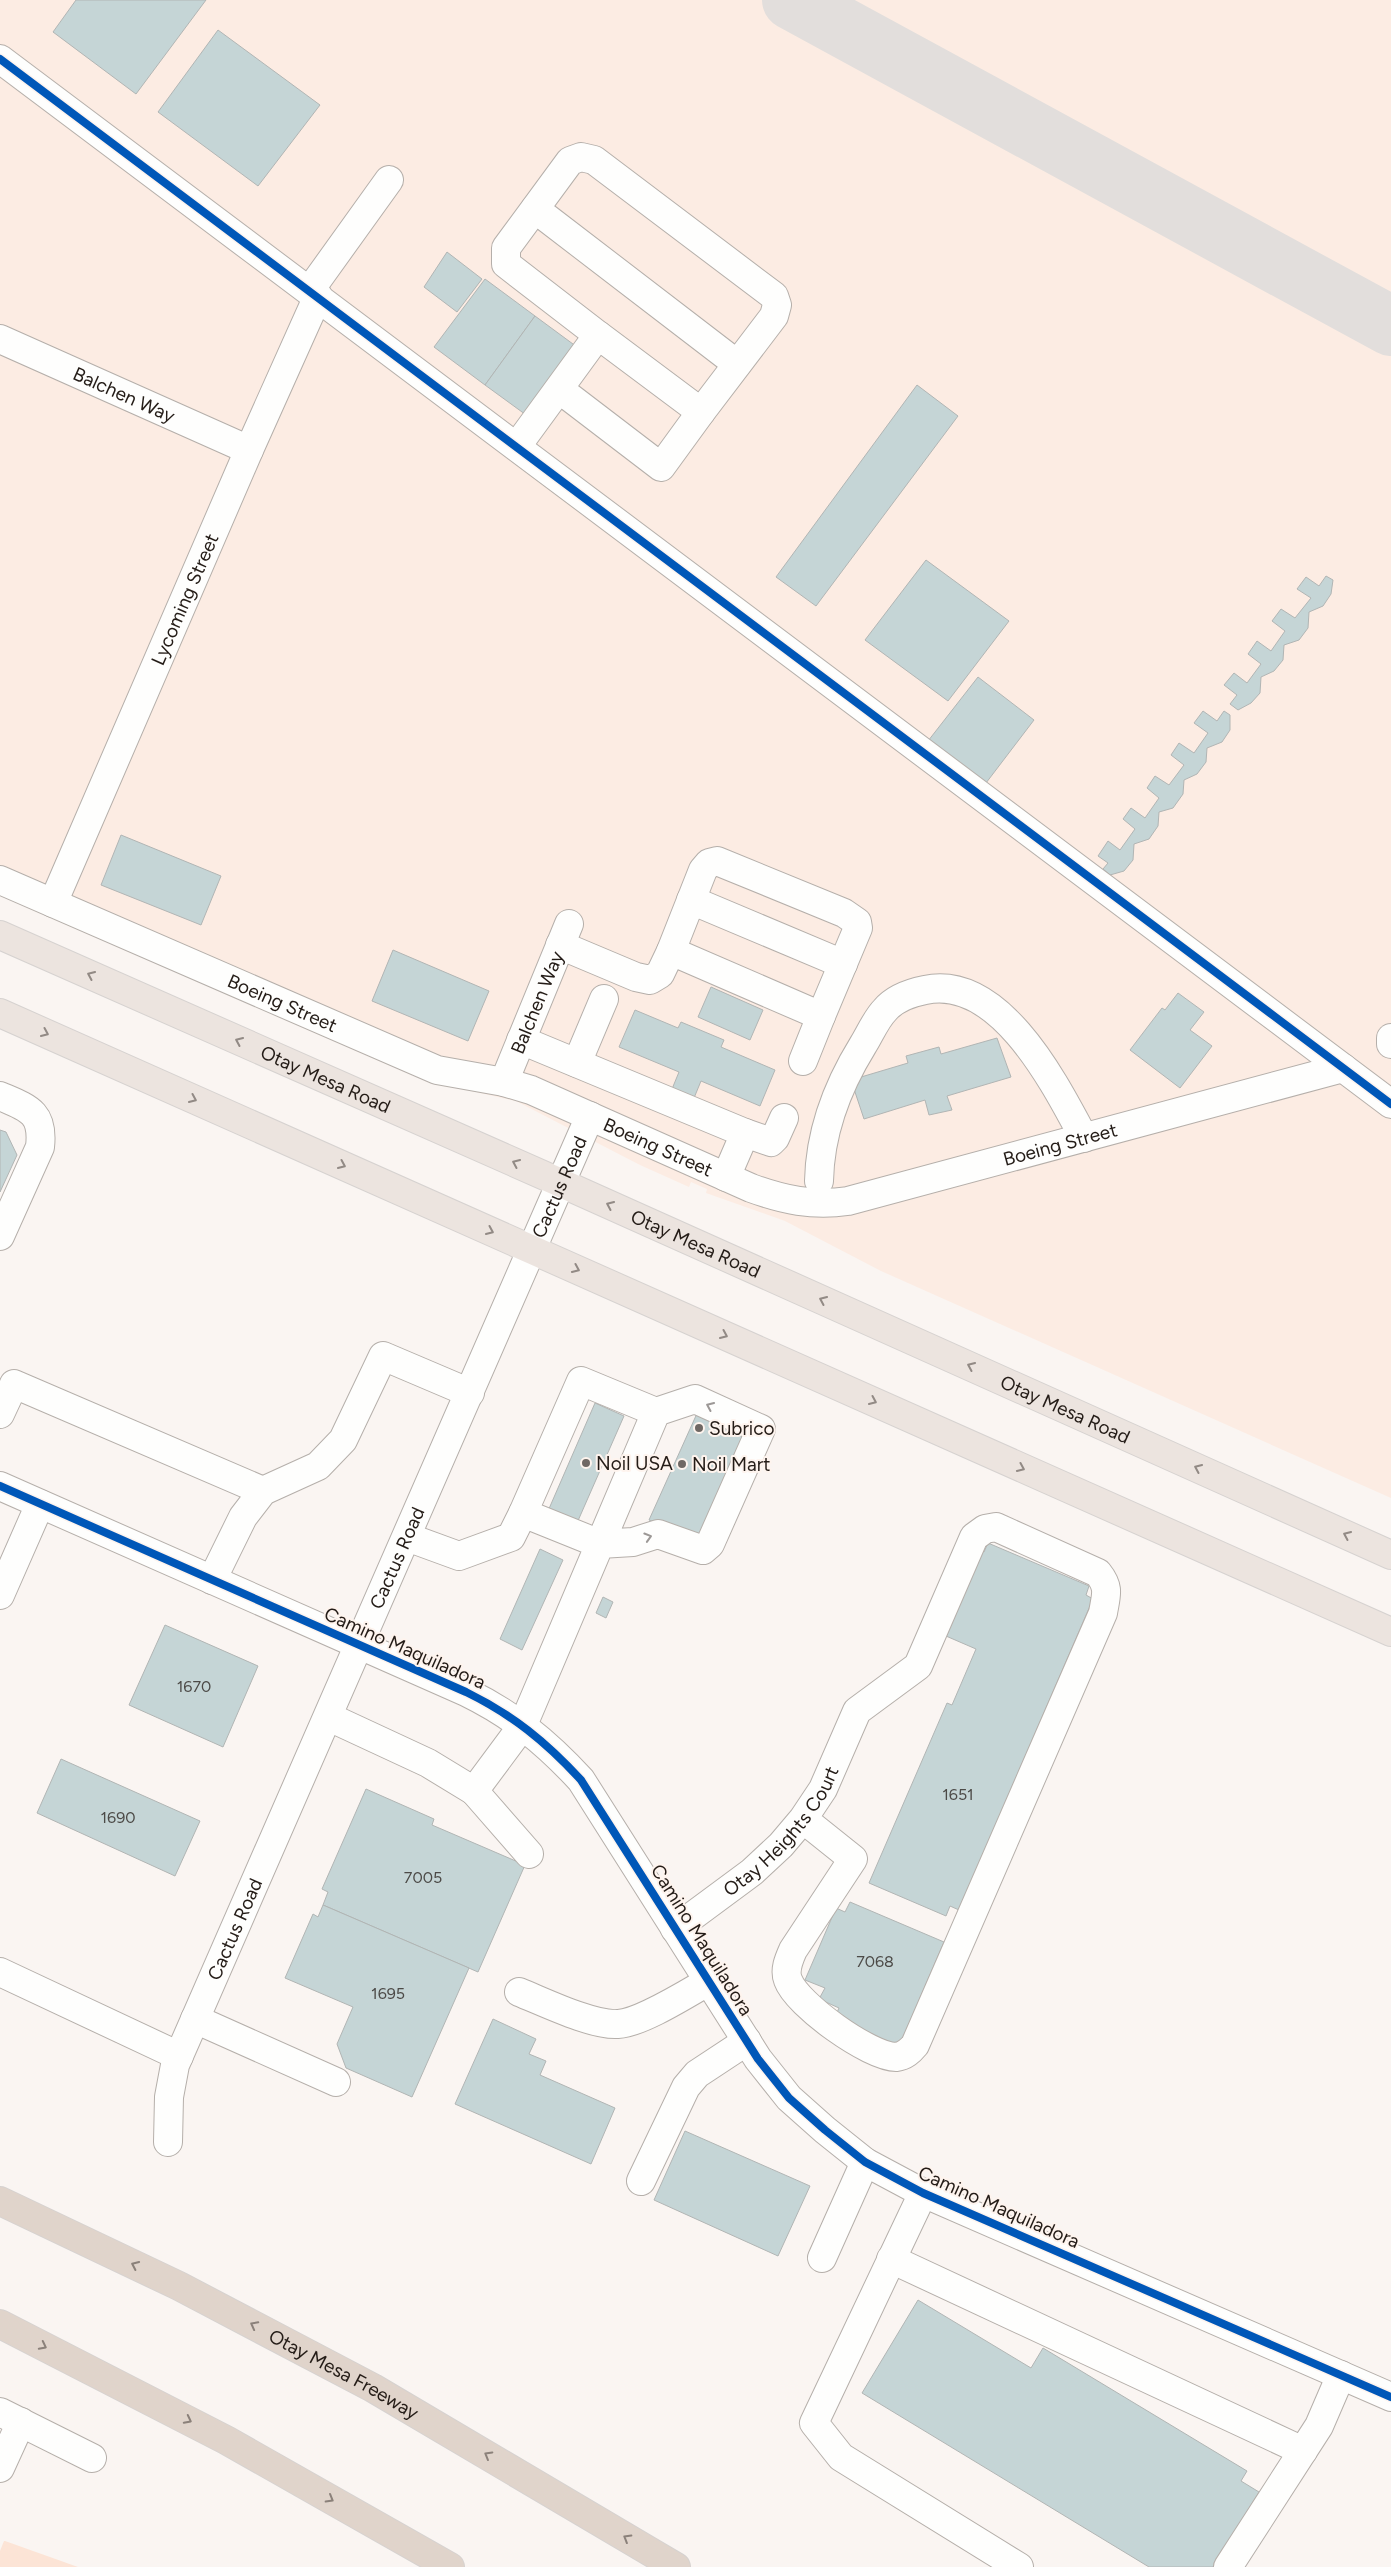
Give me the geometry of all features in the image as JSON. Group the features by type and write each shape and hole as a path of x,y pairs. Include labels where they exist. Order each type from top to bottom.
{"highway":[{"name":"Otay Mesa Freeway","path":"0,2201 179,2286 364,2383 675,2566"},
{"path":"0,2324 226,2440 450,2567"}],"main road":[{"name":"Otay Mesa Road","path":"0,935 561,1183 1391,1555"},
{"path":"0,1014 1391,1632"}],"street":[{"path":"0,59 314,293 1391,1104"},
{"path":"558,389 661,467 774,316 776,305 774,296 594,160 581,157 570,161 506,248 506,264 701,412"},
{"name":"Lycoming Street","path":"52,903 249,450 314,293 389,180"},
{"path":"535,209 737,364"},
{"path":"517,446 598,335"},
{"name":"Balchen Way","path":"0,340 249,450"},
{"path":"803,1061 858,928 857,922 844,913 717,861 710,863 703,870 671,951 821,1016"},
{"name":"Boeing Street","path":"0,880 438,1070 504,1082 531,1090 726,1177 776,1197 803,1203 824,1204 848,1201 1343,1068"},
{"path":"691,900 843,964"},
{"name":"Balchen Way","path":"504,1082 565,934 636,977 650,980 660,974 671,951"},
{"path":"819,1181 820,1158 832,1104 847,1072 885,1009 907,993 933,988 974,996 996,1010 1050,1074 1084,1138"},
{"path":"577,1063 604,999"},
{"path":"1391,1038 1391,1044"},
{"path":"521,1040 770,1142 775,1138 784,1118"},
{"path":"0,1096 25,1106 38,1118 42,1132 40,1147 0,1236"},
{"name":"Cactus Road","path":"168,2142 169,2097 179,2056 590,1116"},
{"path":"726,1177 745,1133"},
{"path":"212,1580 243,1517 263,1492 318,1466 343,1440 383,1356 470,1393"},
{"path":"407,1538 459,1556 511,1537 580,1380 656,1412 695,1399 761,1429 710,1544 703,1550 658,1534 633,1542 600,1544 523,1513"},
{"path":"0,1414 14,1384 263,1492"},
{"path":"474,1791 523,1725 656,1412"},
{"name":"Camino Maquiladora","path":"0,1486 466,1692 493,1705 523,1725 549,1746 581,1780 747,2041 789,2098 865,2162 923,2193 1391,2397"},
{"path":"0,1595 40,1504"},
{"name":"Otay Heights Court","path":"675,1928 752,1872 781,1845 803,1819 823,1789 857,1711 918,1666 974,1537 985,1529 996,1527 1098,1573 1106,1583 1107,1593 1103,1613 915,2045 908,2053 897,2057 875,2051 828,2023 803,2001 788,1980 787,1965 793,1950 853,1859 803,1819"},
{"path":"328,1717 428,1763 474,1791 529,1854"},
{"path":"0,1972 179,2056"},
{"path":"519,1992 602,2023 620,2025 663,2008 709,1981"},
{"path":"196,2019 336,2082"},
{"path":"641,2181 686,2087 697,2074 747,2041"},
{"path":"822,2258 865,2162"},
{"path":"923,2193 814,2423 841,2457 1019,2567"},
{"path":"891,2260 1303,2451"},
{"path":"1228,2567 1319,2426 1340,2374"},
{"path":"0,2468 10,2417 92,2458"}],"shaded area":[{"path":"0,0 1391,0 1391,1498 881,1271 785,1221 706,1193 707,1189 691,1182 689,1187 640,1165 516,1101 441,1084 0,891"},
{"path":"4,2541 78,2567 0,2567 0,2551"}],"building":[{"path":"76,0 206,0 136,94 53,32"},
{"path":"218,30 320,105 258,186 158,112"},
{"path":"447,252 482,279 457,312 424,287"},
{"path":"485,279 535,316 485,385 434,347"},
{"path":"535,316 596,361 544,428 485,385"},
{"path":"917,385 958,416 816,606 776,577"},
{"path":"926,560 1009,621 948,701 865,640"},
{"path":"1326,576 1333,580 1331,594 1323,606 1309,612 1308,628 1299,640 1284,645 1283,660 1274,671 1261,677 1260,693 1251,703 1238,710 1230,704 1237,695 1224,685 1234,673 1247,683 1261,664 1248,654 1257,641 1271,651 1285,631 1272,621 1281,609 1295,618 1311,598 1297,589 1306,577 1319,586"},
{"path":"978,677 1034,720 986,783 928,741"},
{"path":"1203,711 1217,721 1224,711 1230,715 1230,730 1222,742 1207,748 1206,762 1197,774 1184,780 1183,794 1173,808 1159,812 1158,826 1149,839 1134,844 1133,860 1124,871 1110,875 1103,869 1108,863 1098,856 1108,841 1120,850 1135,829 1123,819 1131,808 1145,818 1159,798 1147,788 1155,776 1169,785 1184,765 1171,755 1179,743 1194,753 1208,733 1194,723"},
{"path":"121,835 221,876 201,925 101,885"},
{"path":"393,950 489,991 468,1041 372,1001"},
{"path":"711,987 763,1010 750,1040 698,1017"},
{"path":"1178,993 1204,1012 1190,1030 1212,1046 1180,1088 1130,1050 1162,1008 1165,1010"},
{"path":"635,1010 678,1028 681,1022 724,1040 721,1047 775,1070 760,1106 701,1081 694,1098 672,1089 679,1072 619,1047"},
{"path":"997,1038 1011,1077 947,1096 952,1110 929,1115 925,1100 864,1119 851,1080 908,1063 906,1056 939,1047 941,1054"},
{"path":"0,1130 6,1132 17,1155 0,1192"},
{"name":"Noil USA","path":"595,1403 624,1416 577,1523 548,1511"},
{"path":"699,1409 753,1433 703,1544 649,1520"},
{"path":"988,1543 1089,1586 1086,1595 1093,1599 959,1910 950,1906 946,1916 869,1883 947,1703 952,1705 976,1649 939,1633 976,1548 984,1552"},
{"path":"540,1549 563,1560 522,1650 500,1639"},
{"path":"603,1597 613,1602 606,1618 596,1613"},
{"path":"165,1625 258,1666 223,1747 129,1705"},
{"path":"61,1759 200,1821 175,1876 37,1813"},
{"path":"366,1789 434,1819 432,1825 525,1865 478,1972 323,1905 328,1892 322,1889"},
{"path":"850,1902 944,1942 899,2047 834,2019 839,2008 819,1999 825,1988 805,1980 836,1908 845,1912"},
{"path":"323,1905 469,1968 412,2097 346,2068 337,2044 353,2007 285,1978 313,1914 318,1917"},
{"path":"493,2019 536,2039 529,2054 546,2061 540,2075 615,2108 591,2164 455,2104"},
{"path":"685,2131 810,2186 778,2256 654,2200"},
{"path":"918,2300 1031,2368 1043,2348 1247,2471 1241,2481 1259,2492 1213,2567 1149,2567 862,2393"}],"taxiway":[{"path":"792,0 1391,326"}],"cycle path":[{"path":"0,59 1391,1104"},
{"path":"0,1486 466,1692 499,1710 528,1730 555,1753 581,1780 758,2059 789,2098 865,2162 923,2193 1391,2397"}],"place":[{"name":"Subrico","path":"699,1428"},
{"name":"Noil USA","path":"586,1463"},
{"name":"Noil Mart","path":"682,1464"}]}
